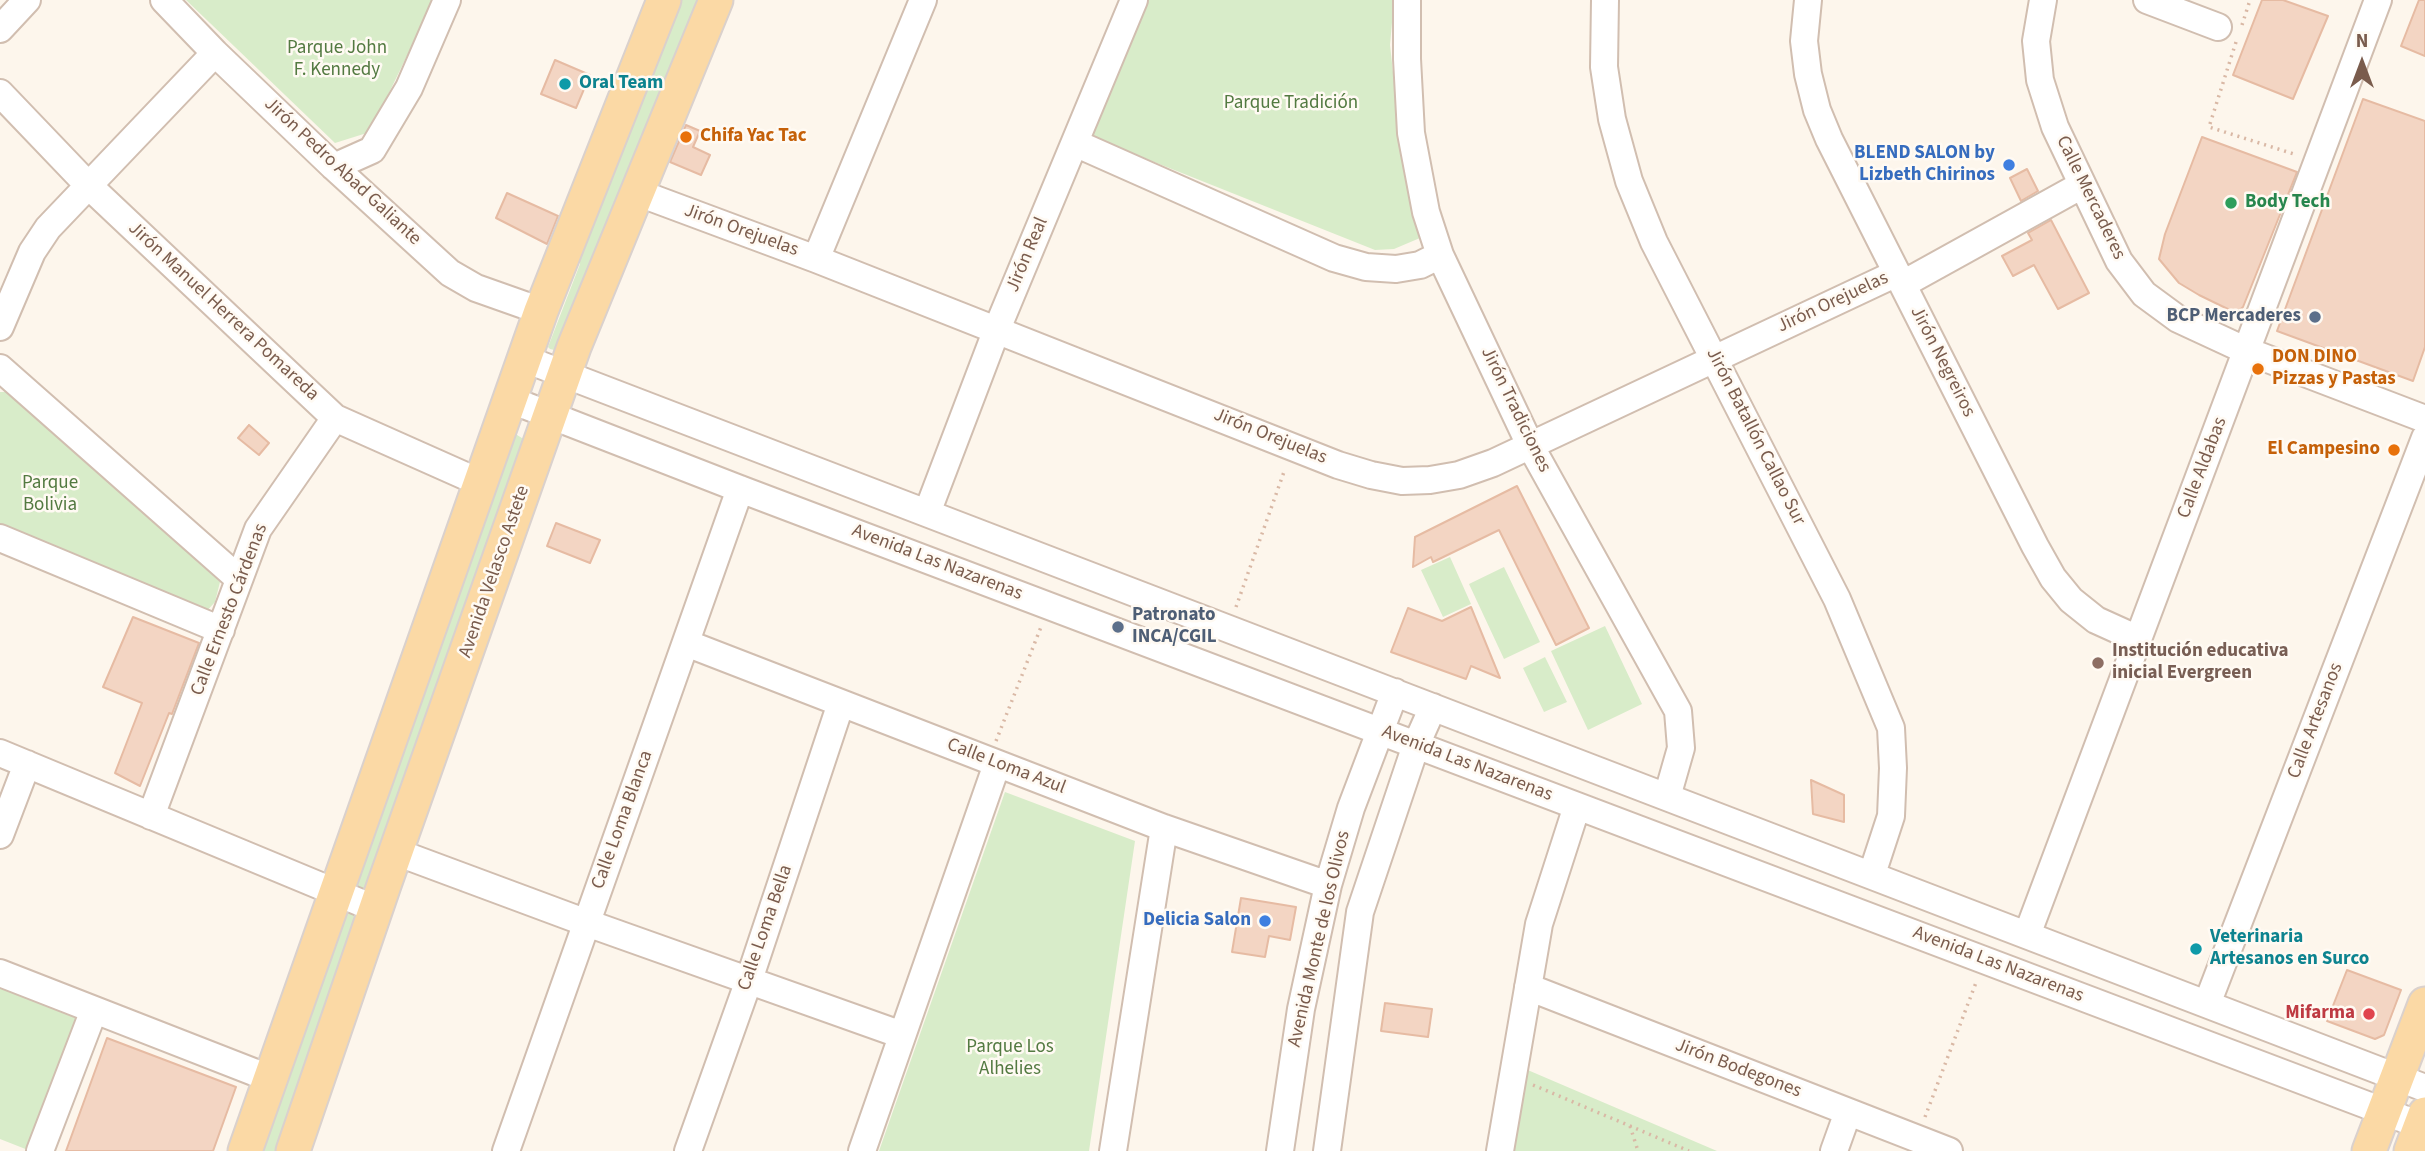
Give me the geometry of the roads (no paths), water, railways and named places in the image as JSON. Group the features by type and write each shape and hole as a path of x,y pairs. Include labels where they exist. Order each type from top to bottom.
{"main road":[{"path":"245,1151 541,311 664,0"},
{"name":"Avenida Velasco Astete","path":"293,1151 565,373 636,192 716,0"},
{"path":"2369,1151 2385,1111 2411,1082 2425,1004"}],"street":[{"path":"0,29 27,0"},
{"name":"Jirón Pedro Abad Galiante","path":"164,0 334,167 461,281 541,311"},
{"path":"334,167 372,150 409,88 447,0"},
{"path":"816,259 923,0"},
{"name":"Jirón Real","path":"926,513 997,329 1133,0"},
{"name":"Jirón Tradiciones","path":"1407,0 1407,71 1414,158 1426,212 1440,255 1531,446 1678,711 1681,748 1667,797"},
{"name":"Jirón Batallón Callao Sur","path":"1605,0 1605,67 1612,119 1629,181 1654,242 1837,599 1891,727 1891,816 1872,874"},
{"name":"Jirón Negreiros","path":"1808,0 1804,41 1808,74 1817,110 1829,139 2053,578 2071,600 2096,620 2138,639"},
{"name":"Calle Mercaderes","path":"2043,0 2036,41 2040,80 2055,127 2119,261 2144,294 2178,318 2247,351 2425,419"},
{"path":"2147,0 2232,30"},
{"name":"Calle Aldabas","path":"2027,935 2378,0"},
{"path":"0,327 32,252 48,228 215,53"},
{"name":"Jirón Manuel Herrera Pomareda","path":"0,93 89,186 335,418 481,483"},
{"path":"1074,143 1334,258 1366,267 1396,269 1420,265 1440,255"},
{"name":"Jirón Orejuelas","path":"636,192 816,259 1294,446 1371,475 1402,481 1459,475 1531,446 1715,359 1900,279 2082,185"},
{"name":"Avenida Las Nazarenas","path":"525,359 2411,1082"},
{"path":"0,368 239,579"},
{"name":"Avenida Las Nazarenas","path":"511,400 2385,1111 2420,1129"},
{"name":"Calle Ernesto Cárdenas","path":"151,816 258,529 335,418"},
{"name":"Calle Artesanos","path":"2207,1004 2425,438"},
{"name":"Calle Loma Blanca","path":"506,1151 740,489"},
{"path":"0,538 220,630"},
{"name":"Calle Loma Azul","path":"686,643 1164,828 1328,885"},
{"name":"Avenida Monte de los Olivos","path":"1280,1151 1301,1009 1328,885 1351,808 1395,692"},
{"name":"Calle Loma Bella","path":"688,1151 749,980 841,703"},
{"name":"Avenida Monte de los Olivos","path":"1327,1151 1360,912 1416,745 1433,707"},
{"path":"0,753 376,909"},
{"path":"862,1151 992,762"},
{"path":"0,835 27,764"},
{"path":"1500,1151 1539,924 1577,806"},
{"path":"1113,1151 1164,828"},
{"path":"396,852 902,1035"},
{"path":"0,973 270,1079"},
{"name":"Jirón Bodegones","path":"1528,987 1949,1151"},
{"path":"40,1151 94,1010"},
{"path":"1834,1151 1848,1112"}],"place":[{"name":"Oral Team","path":"565,84"},
{"name":"Chifa Yac Tac","path":"686,137"},
{"name":"BLEND SALON by Lizbeth Chirinos","path":"2009,165"},
{"name":"Body Tech","path":"2231,203"},
{"name":"BCP Mercaderes","path":"2315,317"},
{"name":"DON DINO Pizzas y Pastas","path":"2258,369"},
{"name":"El Campesino","path":"2394,450"},
{"name":"Patronato INCA/CGIL","path":"1118,627"},
{"name":"Institución educativa inicial Evergreen","path":"2098,663"},
{"name":"Delicia Salon","path":"1265,921"},
{"name":"Veterinaria Artesanos en Surco","path":"2196,949"},
{"name":"Mifarma","path":"2369,1014"}],"park label":[{"name":"Parque John F. Kennedy","path":"337,60"},
{"name":"Parque Tradición","path":"1291,104"},
{"name":"Parque Bolivia","path":"50,495"},
{"name":"Parque Los Alhelies","path":"1010,1059"}]}
